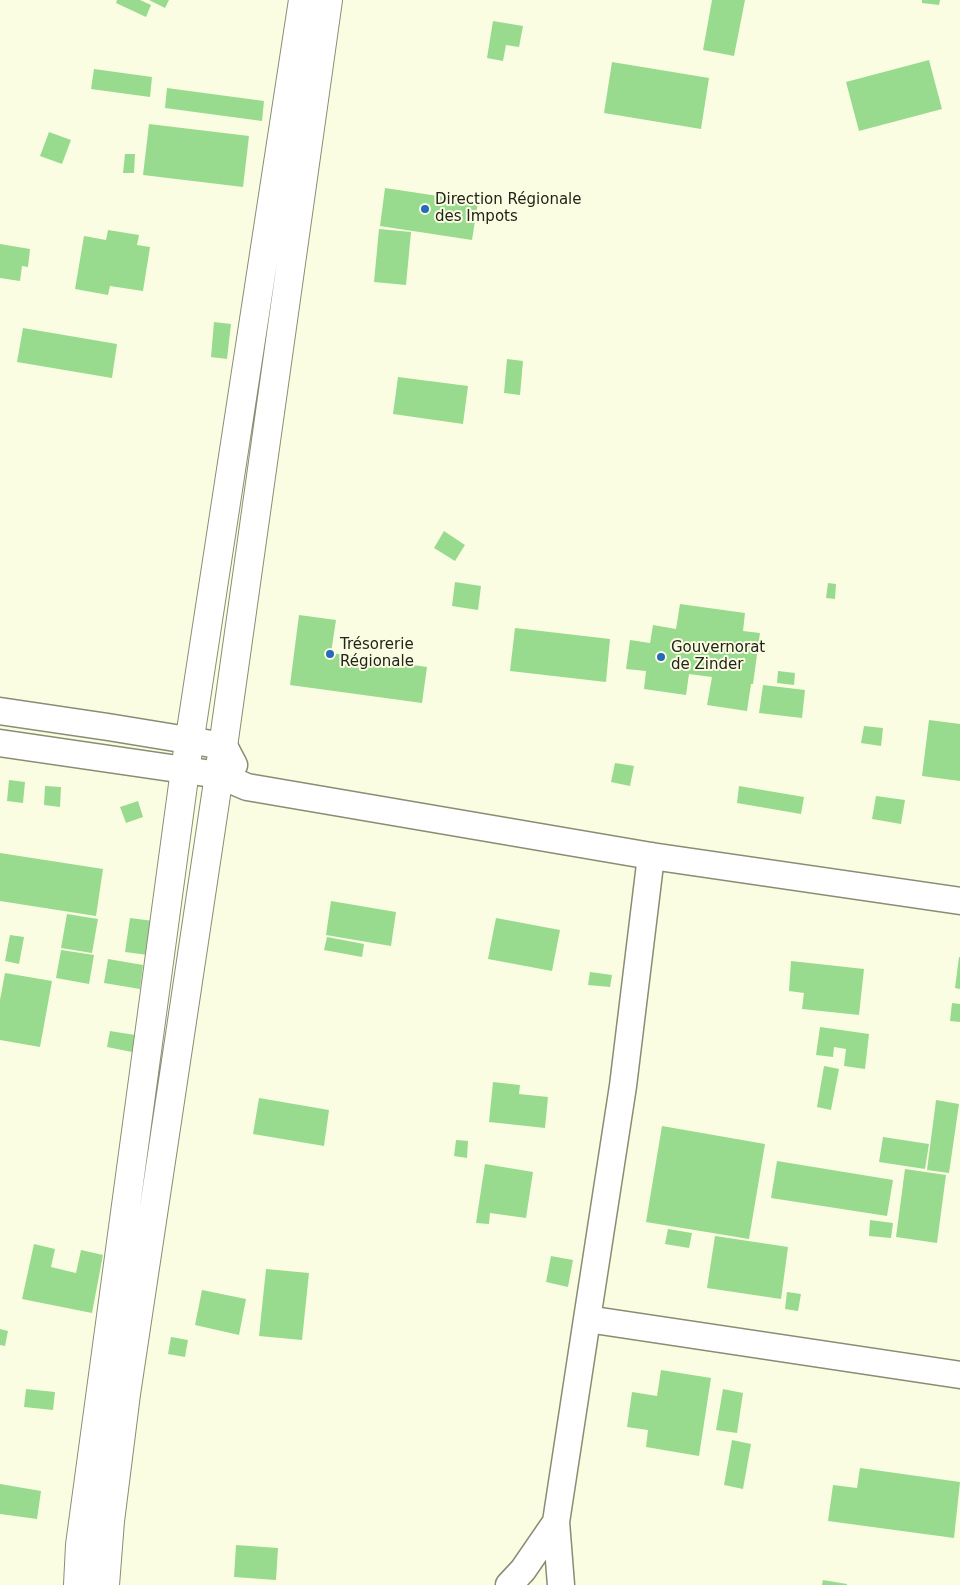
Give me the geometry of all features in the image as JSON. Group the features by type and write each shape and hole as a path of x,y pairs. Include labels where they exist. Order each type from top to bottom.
{"highway":[{"path":"78,1585 83,1526 189,740 314,11"},
{"path":"105,1585 110,1521 126,1394 224,746 314,11"}],"street":[{"path":"0,711 224,746 247,787"},
{"path":"0,743 219,775 247,787 651,856 960,901"},
{"path":"560,1585 556,1522 622,1086 651,856"},
{"path":"587,1319 960,1375"},
{"path":"509,1585 523,1570 556,1522"}],"building":[{"path":"117,0 140,0 151,5 146,17 116,3"},
{"path":"149,0 169,0 165,8"},
{"path":"712,0 745,0 734,56 703,50"},
{"path":"922,0 940,0 939,5 922,3"},
{"path":"493,21 523,26 519,47 506,45 503,61 487,58"},
{"path":"929,60 942,109 859,131 846,82"},
{"path":"612,62 709,78 701,129 604,113"},
{"path":"94,69 152,77 150,97 91,89"},
{"path":"167,88 264,101 262,121 165,108"},
{"path":"149,124 249,136 243,187 143,175"},
{"path":"49,132 71,140 62,164 40,156"},
{"path":"125,154 135,154 134,173 123,173"},
{"path":"385,188 478,202 472,240 380,226"},
{"path":"379,229 411,232 406,285 374,282"},
{"path":"108,230 139,235 137,245 150,247 143,291 110,286 108,295 75,289 84,236 106,240"},
{"path":"0,244 30,249 28,267 22,266 20,281 0,278"},
{"path":"214,322 231,324 227,359 211,357"},
{"path":"23,328 117,344 112,378 17,362"},
{"path":"507,359 523,361 520,395 504,393"},
{"path":"398,377 468,386 463,424 393,414"},
{"path":"444,531 465,545 455,561 434,548"},
{"path":"455,582 481,586 478,610 452,606"},
{"path":"828,583 836,584 835,599 826,598"},
{"path":"680,604 745,613 743,631 760,633 747,711 707,705 712,677 689,674 686,695 644,689 646,671 626,669 630,640 650,643 653,625 676,629"},
{"path":"299,615 336,620 331,653 427,667 422,703 290,685"},
{"path":"515,628 610,639 606,682 510,671"},
{"path":"778,671 795,673 794,685 777,683"},
{"path":"763,685 805,690 802,718 759,713"},
{"path":"929,720 960,724 960,781 922,776"},
{"path":"864,726 883,728 881,746 861,743"},
{"path":"615,763 634,766 630,786 611,782"},
{"path":"9,780 25,782 23,803 7,801"},
{"path":"45,786 61,787 60,807 44,805"},
{"path":"739,786 804,797 801,814 737,803"},
{"path":"876,796 905,800 901,824 872,819"},
{"path":"138,801 143,817 126,823 120,807"},
{"path":"0,853 103,869 96,916 0,901"},
{"path":"331,901 396,912 391,946 326,935"},
{"path":"67,914 98,919 92,953 61,948"},
{"path":"130,918 153,921 148,955 125,952"},
{"path":"496,918 560,930 552,971 488,959"},
{"path":"10,935 24,937 19,964 5,961"},
{"path":"327,937 364,944 362,957 324,950"},
{"path":"61,950 94,955 89,984 56,978"},
{"path":"960,957 960,989 955,988"},
{"path":"108,959 143,965 140,989 104,983"},
{"path":"791,961 864,969 859,1015 802,1009 804,993 789,991"},
{"path":"590,972 612,975 610,987 588,985"},
{"path":"5,973 52,981 40,1047 0,1040 0,1000"},
{"path":"952,1003 960,1004 960,1022 950,1021"},
{"path":"820,1027 869,1034 865,1069 844,1066 846,1049 834,1047 833,1057 816,1055"},
{"path":"110,1031 135,1035 132,1052 107,1047"},
{"path":"824,1066 839,1069 831,1110 817,1107"},
{"path":"493,1082 520,1085 519,1094 548,1097 545,1128 489,1122"},
{"path":"259,1098 329,1110 324,1146 253,1134"},
{"path":"936,1100 959,1104 949,1173 927,1170"},
{"path":"662,1126 765,1144 749,1239 646,1222"},
{"path":"883,1137 929,1144 925,1169 879,1162"},
{"path":"456,1140 468,1141 467,1158 454,1156"},
{"path":"777,1161 893,1180 887,1216 771,1198"},
{"path":"485,1164 533,1172 526,1218 490,1213 489,1224 476,1223"},
{"path":"905,1169 946,1175 937,1243 896,1237"},
{"path":"870,1220 893,1223 891,1238 869,1236"},
{"path":"668,1229 692,1233 689,1248 665,1244"},
{"path":"715,1236 788,1247 781,1299 707,1288"},
{"path":"34,1244 55,1249 51,1267 76,1273 81,1250 103,1255 92,1313 22,1299"},
{"path":"551,1256 573,1260 568,1287 546,1282"},
{"path":"266,1269 309,1273 302,1340 259,1336"},
{"path":"202,1290 246,1299 239,1335 195,1325"},
{"path":"787,1292 801,1294 798,1311 785,1309"},
{"path":"0,1329 8,1331 5,1346 0,1345"},
{"path":"171,1337 188,1340 185,1357 168,1354"},
{"path":"661,1370 711,1378 699,1456 646,1447 648,1430 627,1427 632,1392 657,1396"},
{"path":"26,1389 55,1392 53,1410 24,1407"},
{"path":"723,1389 743,1393 737,1433 716,1430"},
{"path":"732,1440 751,1444 743,1489 724,1485"},
{"path":"860,1468 960,1482 954,1538 828,1521 833,1485 857,1488"},
{"path":"0,1484 41,1491 37,1519 0,1514"},
{"path":"236,1545 278,1548 276,1580 234,1577"},
{"path":"823,1580 847,1584 847,1585 822,1585"}],"place":[{"name":"Direction Régionale des Impots","path":"425,209"},
{"name":"Trésorerie Régionale","path":"330,654"},
{"name":"Gouvernorat de Zinder","path":"661,657"}]}
